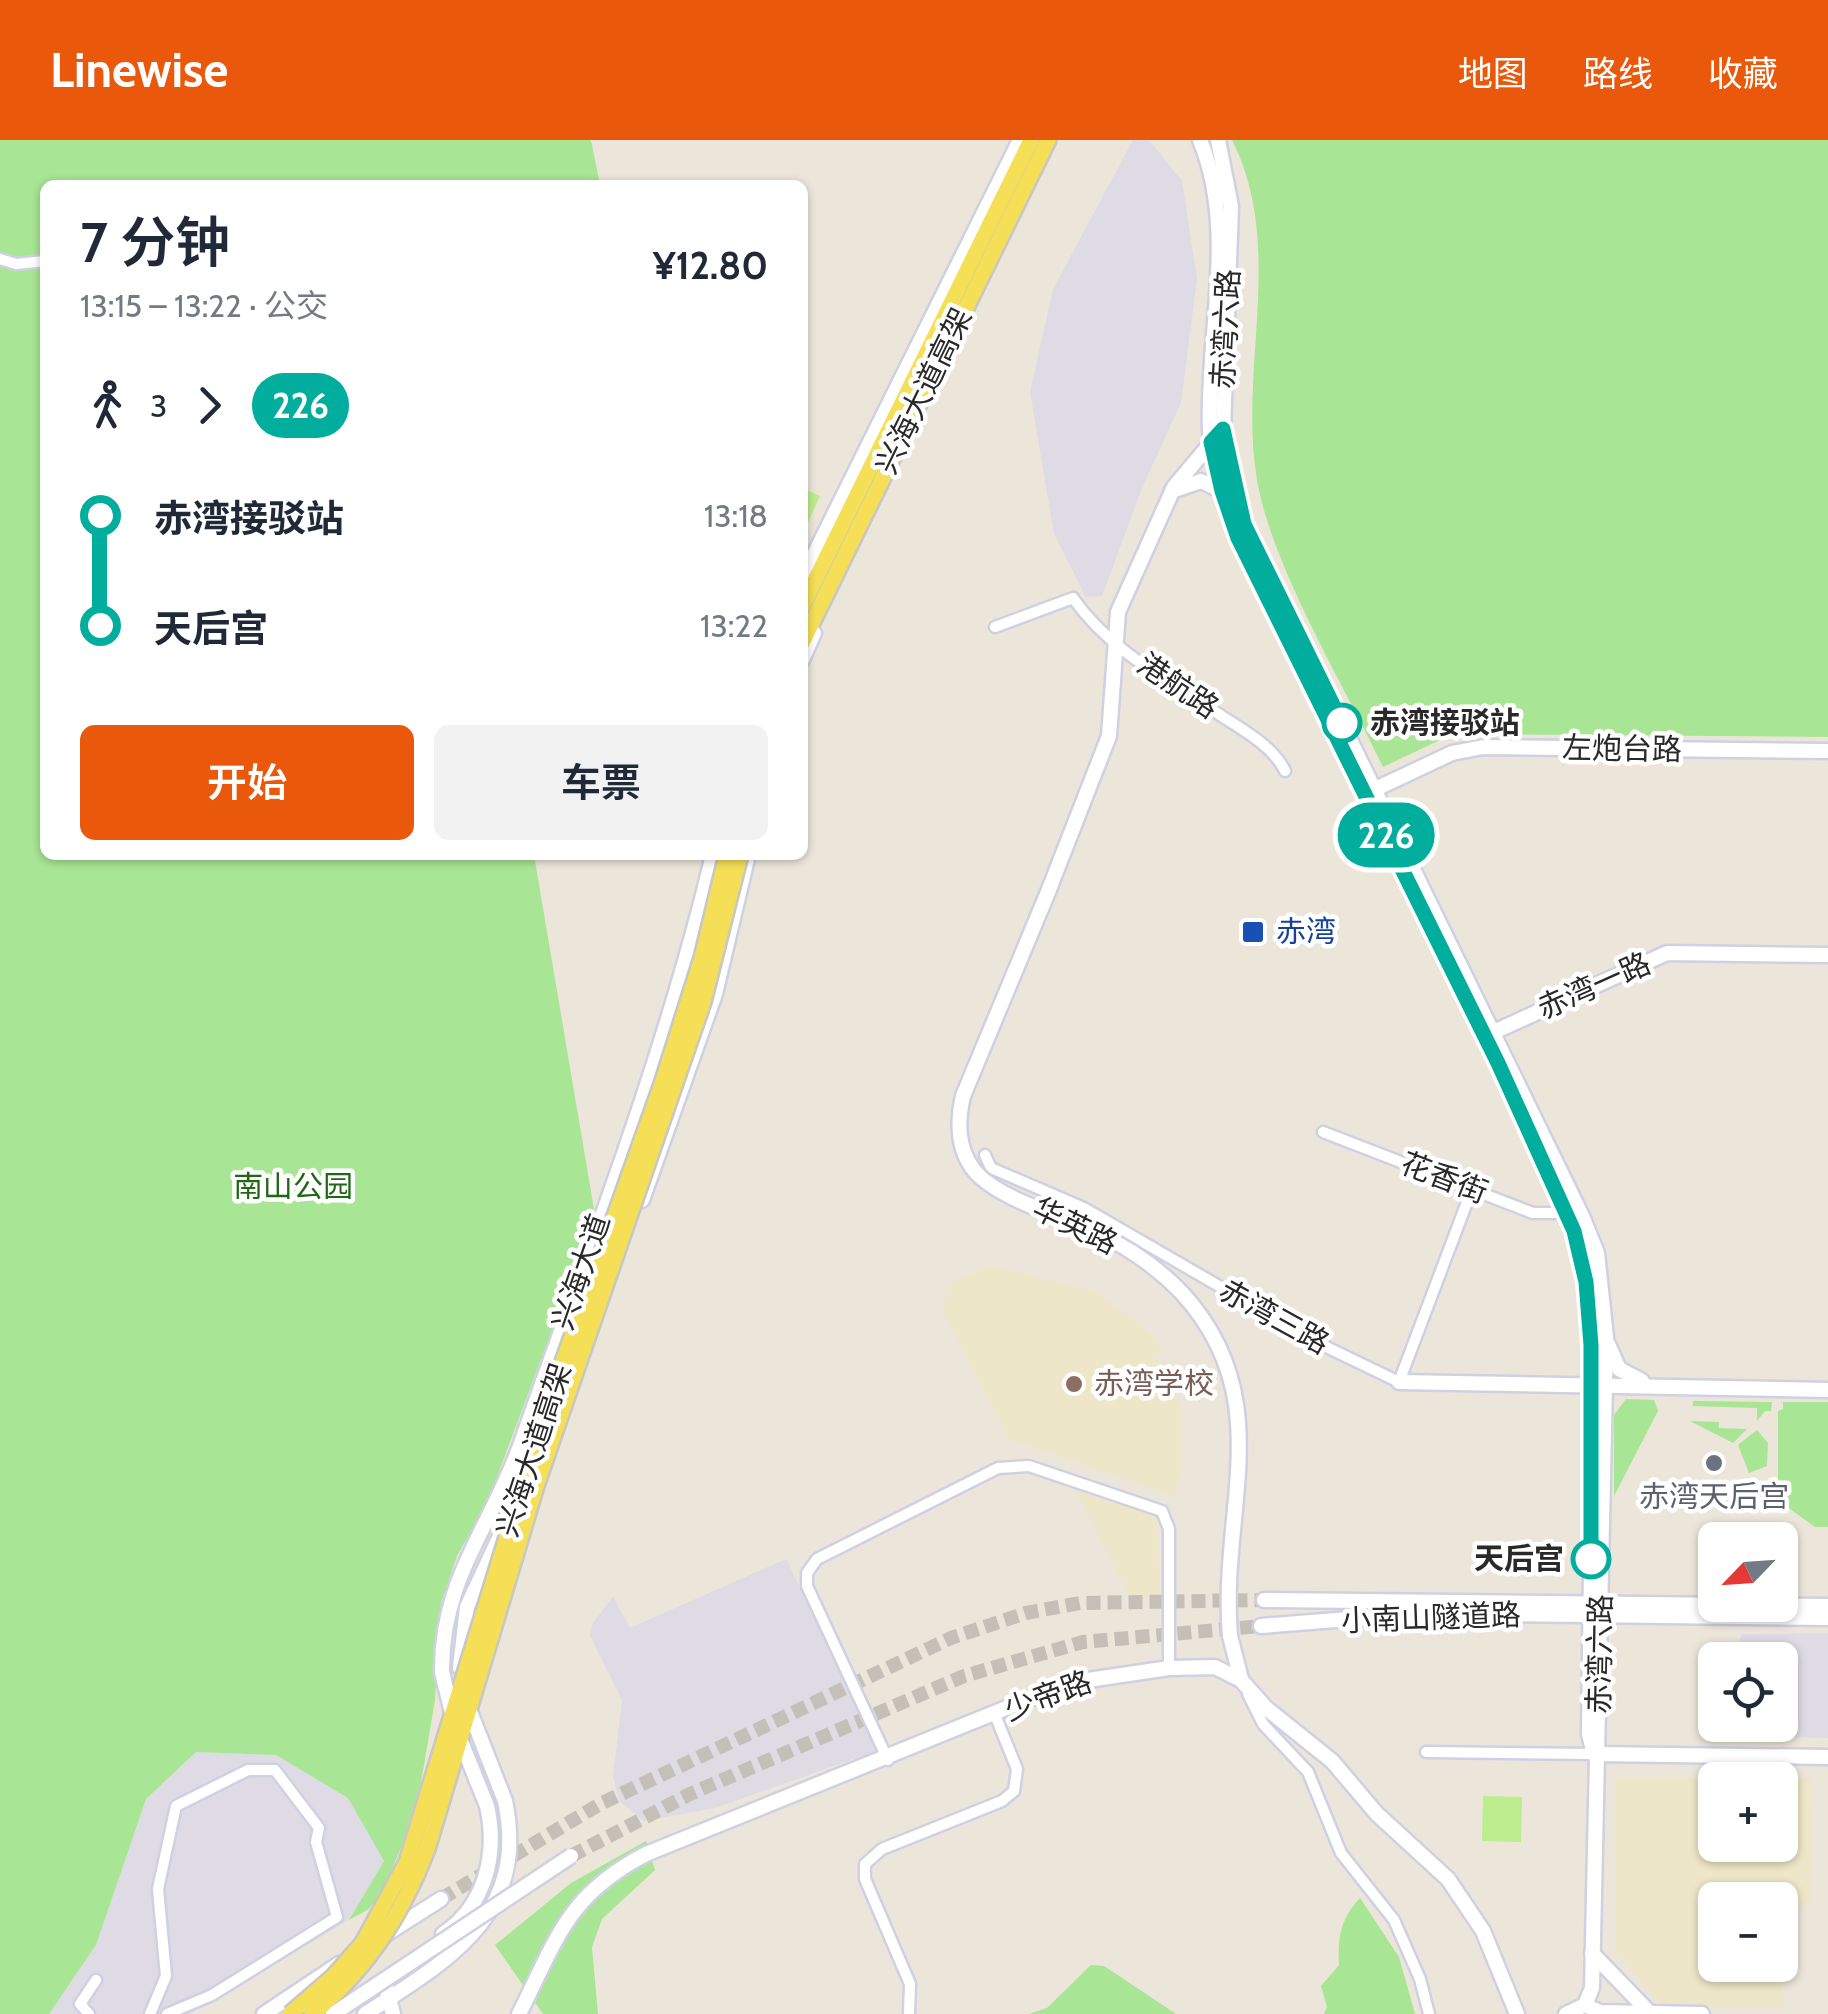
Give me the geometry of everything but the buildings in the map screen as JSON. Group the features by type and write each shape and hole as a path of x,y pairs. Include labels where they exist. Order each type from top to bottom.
{"main road":[{"name":"兴海大道高架","path":"808,595 1031,140"},
{"name":"兴海大道高架","path":"808,631 1052,140"},
{"name":"兴海大道高架","path":"290,2014 333,1977 363,1943 407,1862 548,1404 673,1051 726,860"},
{"name":"兴海大道高架","path":"312,2014 381,1941 409,1893 427,1849 536,1486 703,1002 739,860"}],"street":[{"path":"808,567 1020,140"},
{"path":"808,646 1052,140"},
{"name":"赤湾六路","path":"1200,140 1211,174 1218,229 1211,442 1222,491 1253,572 1371,791"},
{"name":"赤湾六路","path":"1223,142 1230,206 1223,429 1228,471 1249,536 1592,1240 1606,1337 1600,1387 1596,1610 1589,1734 1595,1754 1591,1993 1586,2005"},
{"path":"0,259 16,264 40,262"},
{"name":"华英路","path":"1223,429 1172,491 1118,612 1108,736 1048,892 962,1096 958,1125 962,1147 985,1181 1099,1234 1152,1266 1178,1289 1212,1334 1232,1379 1242,1439 1229,1574 1230,1636 1241,1680 1263,1724 1312,1779 1341,1853 1400,1931 1429,2014"},
{"path":"1172,491 1201,481 1222,491"},
{"name":"港航路","path":"995,627 1074,598 1114,642 1246,732 1280,760 1285,770"},
{"name":"左炮台路","path":"1371,791 1452,752 1483,747 1828,751"},
{"name":"兴海大道","path":"324,2014 449,1930 475,1903 490,1854 487,1806 456,1729 442,1672 450,1596 519,1448 681,988 712,860"},
{"name":"兴海大道","path":"365,2014 452,1956 487,1917 509,1861 506,1800 474,1724 460,1668 462,1625 473,1589 566,1399 682,1093 715,994 747,860"},
{"name":"赤湾一路","path":"1489,1034 1666,954 1828,954"},
{"name":"赤湾六路","path":"1489,1034 1566,1212 1586,1282 1600,1387"},
{"name":"花香街","path":"1324,1132 1533,1213 1566,1212"},
{"name":"赤湾三路","path":"985,1155 991,1168 1084,1208 1314,1341 1399,1382 1787,1389"},
{"path":"1399,1382 1472,1189"},
{"path":"1606,1337 1620,1368 1652,1385"},
{"name":"赤湾三路","path":"1600,1387 1787,1389"},
{"path":"1787,1389 1828,1390"},
{"path":"888,1760 807,1586 807,1573 817,1558 998,1468 1029,1466 1162,1511 1170,1539 1169,1668"},
{"name":"小南山隧道路","path":"1264,1600 1596,1610"},
{"path":"1596,1610 1828,1606"},
{"path":"1596,1610 1828,1618"},
{"name":"小南山隧道路","path":"1261,1626 1424,1614 1596,1610"},
{"name":"少帝路","path":"520,2013 572,1908 609,1874 682,1838 888,1760 1068,1683 1169,1668 1215,1667 1241,1680"},
{"path":"1241,1680 1266,1708 1339,1768 1377,1814 1448,1879 1483,1931 1517,2014"},
{"path":"909,2014 910,1984 865,1879 865,1864 882,1849 1002,1800 1014,1791 1017,1770 996,1715"},
{"path":"1426,1752 1828,1757"},
{"path":"150,2014 166,1976 158,1889 176,1806 248,1770 275,1770 318,1828 316,1842 338,1917 212,1995 167,2014"},
{"path":"334,2014 571,1856"},
{"path":"264,2014 441,1899"},
{"path":"1592,1952 1650,2013"},
{"path":"381,1976 394,2014"},
{"path":"89,2014 80,2004 96,1980"},
{"path":"1566,2014 1586,2005 1600,2012 1702,2014"}],"shaded area":[{"path":"1133,140 1149,140 1182,181 1197,278 1181,403 1142,488 1102,596 1086,597 1054,534 1030,392 1053,289"},
{"name":"赤湾学校","path":"990,1266 1097,1292 1153,1336 1164,1351 1155,1356 1182,1412 1181,1469 1174,1496 1009,1439 942,1309 950,1284"},
{"path":"1077,1492 1147,1513 1157,1522 1160,1599 1131,1598"},
{"path":"786,1559 879,1750 715,1808 644,1821 620,1802 613,1776 622,1700 590,1636 593,1623 613,1596 630,1628"},
{"path":"1828,1633 1828,1738 1798,1737 1798,1642 1739,1642 1741,1634"},
{"path":"196,1752 276,1755 348,1798 384,1861 349,1920 190,2014 49,2014 96,1945 146,1799"},
{"path":"1616,1778 1698,1778 1698,1862 1798,1862 1798,1778 1812,1778 1810,1905 1798,1905 1798,1882 1698,1882 1698,1982 1783,1982 1783,2008 1662,2006 1615,1950"}],"green space":[{"name":"南山公园","path":"0,140 591,140 599,180 40,180 40,860 535,860 595,1215 488,1501 457,1556 441,1603 435,1700 421,1783 383,1891 369,1909 349,1920 384,1861 348,1798 276,1755 196,1752 146,1799 96,1945 49,2014 0,2014"},
{"path":"1232,140 1828,140 1828,737 1465,734 1438,741 1383,767 1293,587 1265,514 1253,437 1259,265 1256,222 1248,181"},
{"path":"808,490 820,496 808,522"},
{"path":"1626,1399 1654,1400 1658,1411 1614,1496 1614,1415"},
{"path":"1693,1401 1772,1402 1771,1411 1765,1411 1757,1421 1757,1408 1693,1406"},
{"path":"1783,1402 1828,1402 1828,1527 1815,1527 1782,1503 1778,1505 1778,1411 1783,1409"},
{"path":"1690,1421 1719,1422 1719,1428 1747,1429 1733,1443"},
{"path":"1757,1430 1768,1443 1767,1466 1749,1473 1738,1445"},
{"path":"1483,1796 1522,1797 1521,1842 1482,1841"},
{"path":"646,1841 655,1870 602,1919 592,1947 598,2014 543,2014 495,1945 571,1883"},
{"path":"1360,1898 1399,1957 1415,2014 1324,2014 1327,2007 1321,1986 1339,1965 1342,1929"},
{"path":"1091,1965 1104,1966 1176,2014 1029,2014 1047,2008"}],"tunnel":[{"path":"441,1899 600,1804 951,1638 1026,1613 1080,1603 1264,1600"},
{"path":"571,1856 690,1794 964,1676 1083,1642 1261,1626"}],"bus line":[{"name":"226","path":"1342,723 1238,510 1223,429 1211,442 1238,538 1498,1063 1552,1178 1580,1249 1591,1345 1591,1559"}],"place":[{"name":"赤湾接驳站","path":"1342,723"},
{"name":"赤湾","path":"1253,932"},
{"name":"赤湾学校","path":"1074,1384"},
{"name":"赤湾天后宫","path":"1714,1463"},
{"name":"天后宫","path":"1591,1559"}]}
